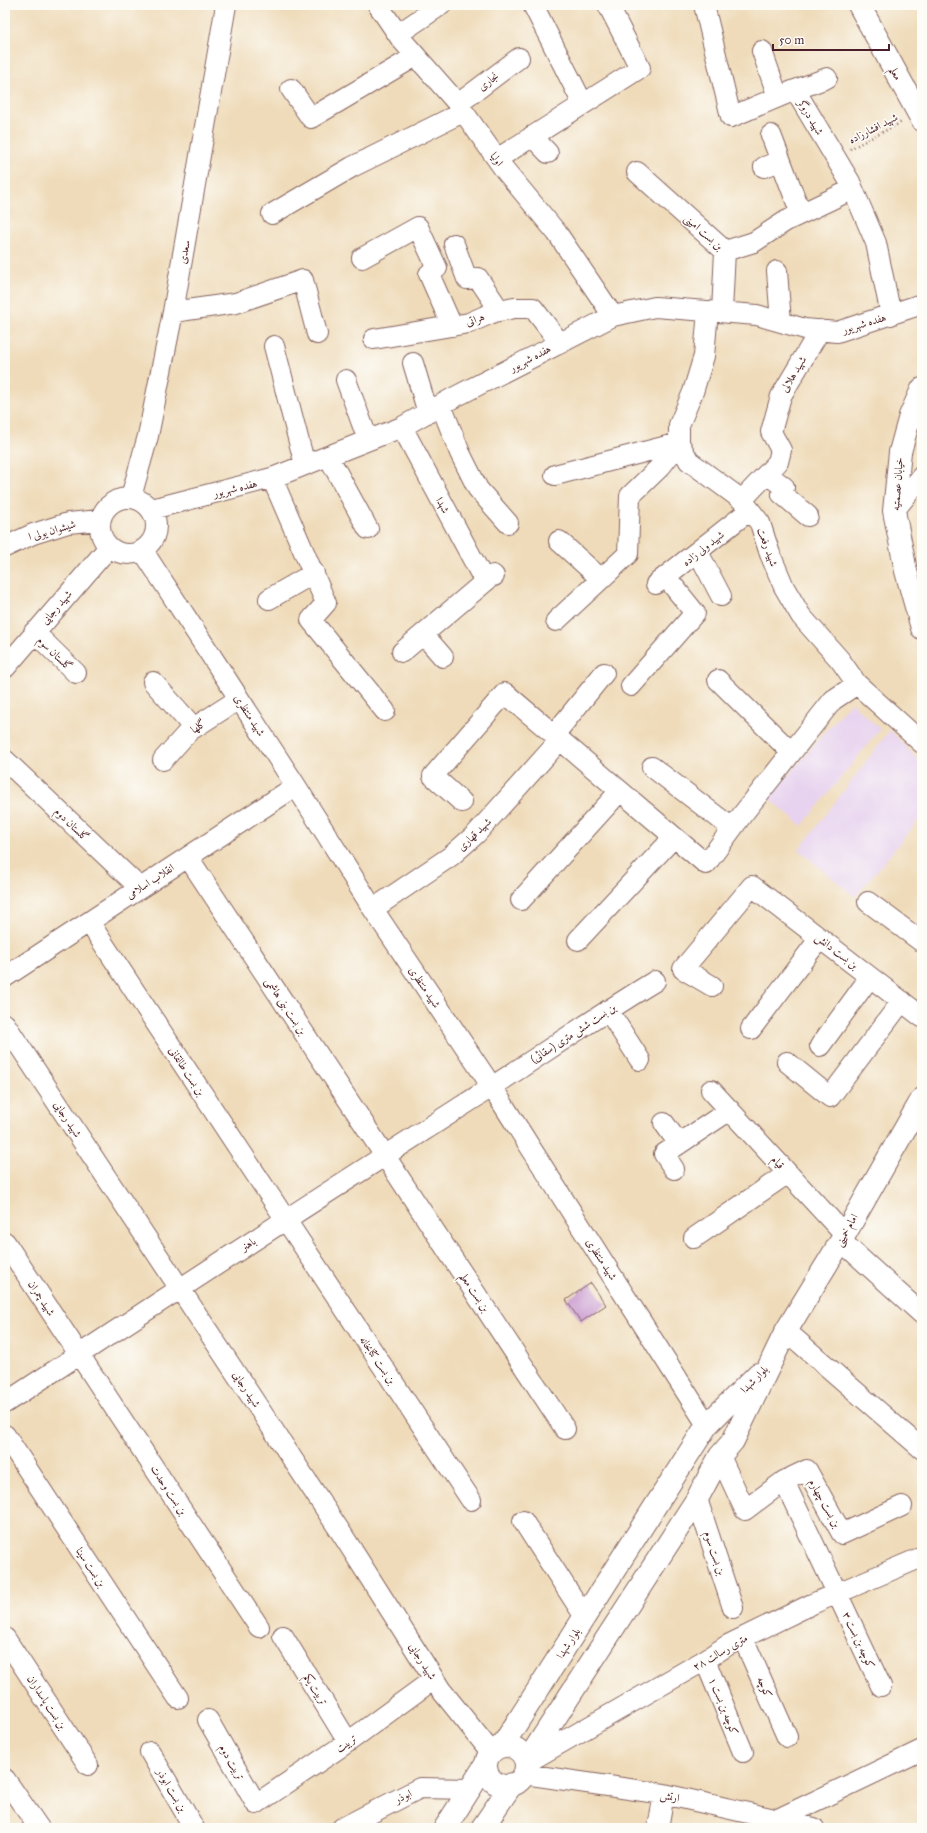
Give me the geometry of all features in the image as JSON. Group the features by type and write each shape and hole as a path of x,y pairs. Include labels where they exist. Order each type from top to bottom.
{"main road":[{"name":"معلم","path":"859,5 920,116"},
{"name":"خیابان عصمتیه","path":"922,389 910,416 900,452 894,511 915,587 922,628"},
{"name":"امام خمینی","path":"770,1362 922,1099"},
{"name":"بلوار شهدا","path":"445,1828 585,1617 708,1425 770,1362"},
{"name":"بلوار شهدا","path":"482,1828 521,1774 697,1499 720,1456 733,1441 770,1362"},
{"path":"509,1746 520,1751 521,1774 500,1785 495,1782 490,1777 493,1754 509,1746"}],"street":[{"name":"سعدی","path":"131,497 148,436 173,312 226,5"},
{"name":"اولیا","path":"378,5 398,34 460,108 497,159 557,233 613,316"},
{"path":"398,34 440,5"},
{"path":"533,5 583,104"},
{"path":"497,159 640,68 608,5"},
{"path":"704,5 731,117 827,78"},
{"name":"شهید دروگر","path":"762,50 786,94 829,131 834,156 859,191 876,243 891,315"},
{"path":"291,89 311,118 416,56"},
{"name":"نجاری","path":"272,214 352,167 460,108 519,58"},
{"path":"771,135 772,164 801,214"},
{"path":"532,136 548,152"},
{"name":"بن بست امینی","path":"637,172 726,251 715,312"},
{"path":"726,251 754,242 786,221 859,191"},
{"path":"362,258 418,227 427,232 437,268 429,274 452,326"},
{"path":"454,244 468,279 478,278 500,311"},
{"path":"777,271 781,322"},
{"path":"173,312 236,303 303,280 317,334"},
{"name":"هفده شهریور","path":"152,509 272,478 402,427 613,316 655,307 757,315 805,329 836,332 922,304"},
{"name":"هراتی","path":"374,339 469,324 500,311 514,308 533,308 560,343"},
{"path":"556,621 628,554 630,496 661,466 679,443 679,425 693,392 715,312"},
{"name":"شهید هلالی","path":"746,505 767,474 778,462 780,450 771,432 781,396 820,330"},
{"path":"274,346 305,465"},
{"path":"413,363 434,409 460,453 478,488 508,523"},
{"path":"346,380 368,440"},
{"name":"شهدا","path":"402,427 491,582 423,634"},
{"path":"555,474 679,443"},
{"name":"شهید رفعت","path":"679,443 689,461 746,505 760,524 770,554 784,586 801,616 840,660 856,684 922,743"},
{"path":"328,456 368,529"},
{"path":"767,474 784,487 782,494 808,516"},
{"path":"894,511 922,476"},
{"path":"272,478 326,603 311,620 386,711"},
{"path":"131,497 142,501 152,509 156,521 156,532 152,543 143,551 131,554 119,553 109,547 102,537 100,520 109,504 119,498 131,497"},
{"name":"شهید ولی زاده","path":"631,686 695,613 661,581 698,552 746,505"},
{"name":"شیشوان یولی ا","path":"5,547 33,534 68,523 100,520"},
{"path":"559,541 601,579"},
{"name":"شهید رجایی","path":"5,668 34,632 109,547"},
{"name":"شهید منتظری","path":"143,551 296,786 372,909 492,1087 708,1425"},
{"path":"698,552 721,596"},
{"path":"269,599 314,573"},
{"name":"گلستان سوم","path":"34,632 76,673"},
{"path":"402,652 423,634 443,657"},
{"name":"شهید قهاری","path":"372,909 451,856 476,834 557,738 604,673"},
{"path":"718,680 791,752"},
{"path":"153,682 194,728"},
{"path":"462,802 433,776 505,693 706,864 732,828 833,700 856,684"},
{"name":"گلها","path":"163,760 189,731 239,699"},
{"name":"گلستان دوم","path":"5,760 140,888"},
{"path":"652,767 732,828"},
{"name":"انقلاب اسلامی","path":"5,978 296,786"},
{"path":"521,900 620,791"},
{"path":"578,940 674,837"},
{"name":"بن بست بنی هاشمی","path":"188,857 385,1156"},
{"name":"بن بست دانش","path":"712,986 684,969 752,886 922,1016"},
{"path":"868,902 922,942"},
{"name":"بن بست طالقانی","path":"89,922 286,1220"},
{"path":"751,1028 820,938"},
{"path":"820,1046 870,977"},
{"name":"بن بست شش متری (سقائی)","path":"492,1087 608,1010 655,981"},
{"path":"787,1062 830,1097 902,1002"},
{"path":"608,1010 640,1060"},
{"name":"شهید رجایی","path":"5,1024 342,1534 441,1690 493,1754"},
{"name":"باهنر","path":"5,1403 180,1288 492,1087"},
{"name":"قیام","path":"711,1090 788,1173 842,1238 922,1314"},
{"path":"674,1169 664,1154 730,1110"},
{"path":"664,1123 679,1144"},
{"name":"بن بست معلم","path":"385,1156 565,1428"},
{"path":"694,1238 788,1173"},
{"name":"بن بست کتابخانه","path":"286,1220 471,1500"},
{"name":"شهید چمران","path":"5,1242 79,1354"},
{"path":"786,1332 922,1449"},
{"name":"بن بست وحدت","path":"79,1354 259,1627"},
{"name":"بن بست سینا","path":"5,1436 178,1698"},
{"name":"بن بست چهارم","path":"720,1456 745,1510 784,1481 807,1470 842,1534 902,1506"},
{"name":"کوچه بن بست ۳","path":"784,1481 881,1686"},
{"name":"بن بست سوم","path":"697,1499 733,1608"},
{"path":"523,1521 585,1617"},
{"name":"۲۸ متری رسالت","path":"521,1774 735,1641 837,1593 922,1557"},
{"name":"تربیت یکم","path":"283,1636 348,1742"},
{"name":"بن بست پاسداران","path":"5,1638 88,1765"},
{"name":"کوچه","path":"735,1641 787,1737"},
{"name":"کوچه بن بست ۱","path":"705,1660 743,1752"},
{"name":"تربیت","path":"256,1804 348,1742 434,1679"},
{"name":"تربیت دوم","path":"208,1720 256,1804"},
{"path":"778,1819 922,1750"},
{"name":"بن بست ابوذر","path":"150,1752 194,1828"},
{"name":"ارتش","path":"521,1774 664,1794 814,1828"},
{"path":"5,1779 39,1828"},
{"name":"ابوذر","path":"342,1828 420,1788 471,1789"},
{"path":"658,1828 664,1794"}],"path":[{"name":"شهید افشارزاده","path":"834,156 920,116"}],"shaded area":[{"path":"851,702 880,729 802,826 769,798"},
{"path":"890,730 922,764 922,816 855,897 799,850"}],"building":[{"path":"591,1283 606,1305 581,1322 566,1300"}]}
